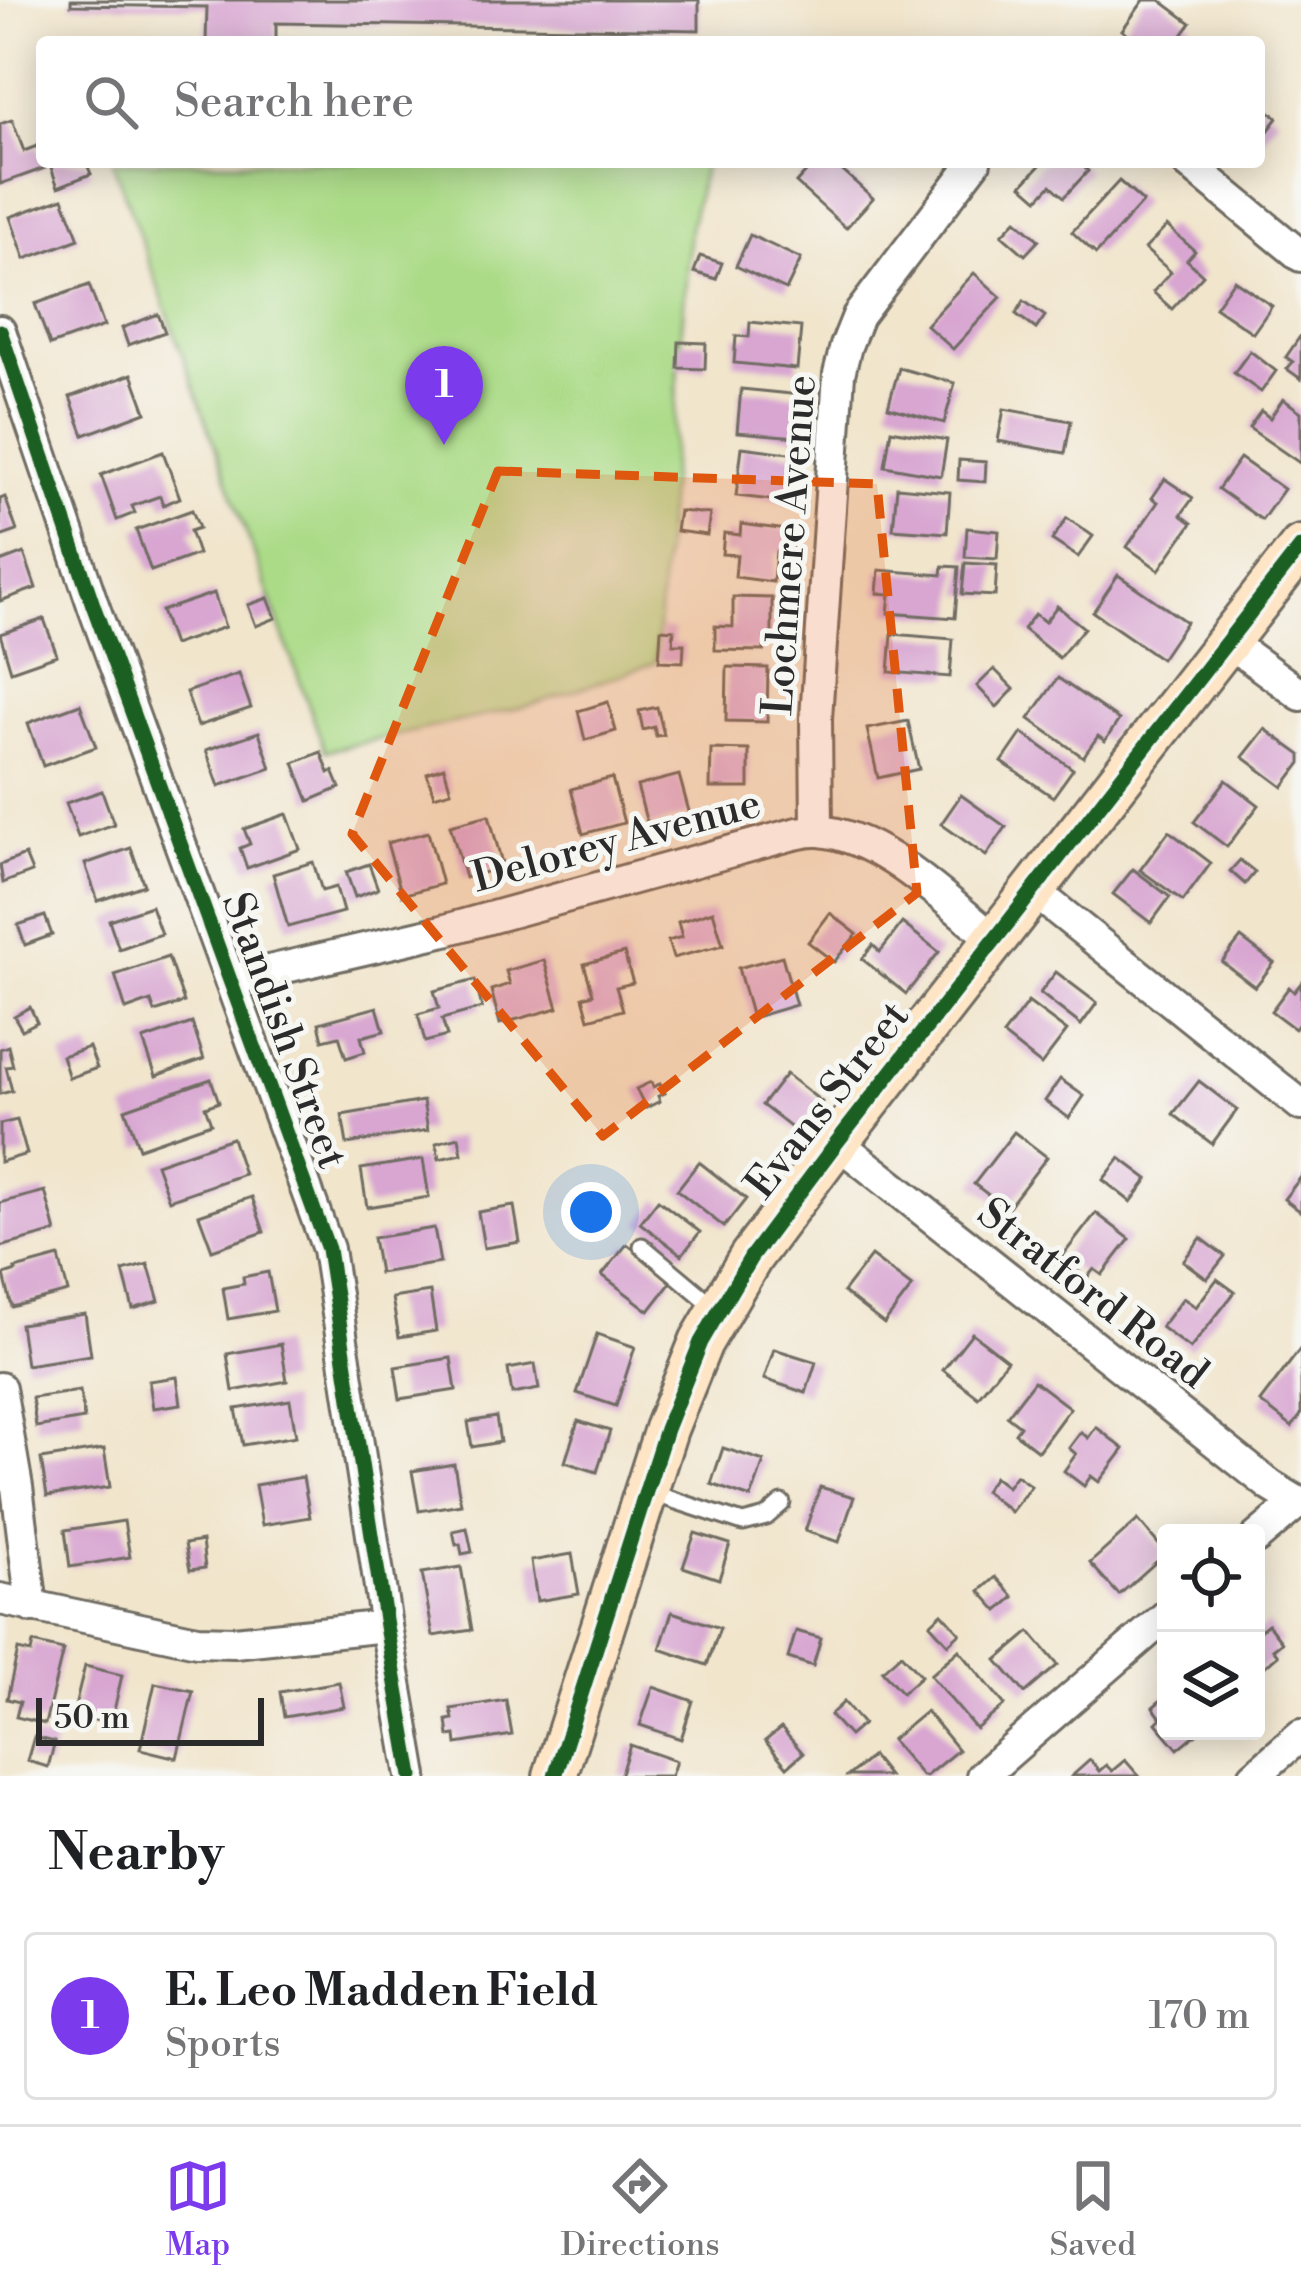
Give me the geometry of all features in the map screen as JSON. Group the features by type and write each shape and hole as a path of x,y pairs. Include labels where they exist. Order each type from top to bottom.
{"street":[{"name":"Lochmere Avenue","path":"817,831 816,718 839,374 858,316 969,168"},
{"path":"1193,168 1301,256"},
{"name":"Standish Street","path":"0,331 93,605 328,1249 412,1776"},
{"name":"Evans Street","path":"555,1776 687,1374 718,1310 773,1226 837,1142 1301,547"},
{"path":"1227,641 1301,695"},
{"name":"Delorey Avenue","path":"230,980 442,931 817,831 847,836 887,855 995,940"},
{"path":"1034,891 1301,1105"},
{"name":"Stratford Road","path":"837,1142 1271,1486 1299,1503"},
{"path":"0,1388 32,1606"},
{"path":"1265,1531 1299,1503"},
{"path":"0,1599 196,1641 234,1642 386,1626"},
{"path":"982,1776 1157,1624"},
{"path":"1254,1776 1301,1735"}],"lane":[{"path":"642,1246 718,1310"},
{"path":"646,1492 743,1523 766,1517 782,1503"}],"highlighted area":[{"path":"498,471 877,484 917,893 603,1136 352,834"}],"green space":[{"path":"115,168 704,168 690,228 655,663 529,706 325,751"}],"building":[{"path":"71,0 699,0 699,30 276,23 276,36 206,36 207,7 71,5"},
{"path":"1144,0 1160,0 1191,23 1181,36 1130,36 1122,30"},
{"path":"1265,108 1278,118 1265,135"},
{"path":"12,120 24,151 36,146 36,168 45,168 0,184 0,124"},
{"path":"51,168 88,168 91,174 58,187"},
{"path":"810,168 839,168 873,198 846,228 796,183"},
{"path":"1038,168 1088,171 1064,197 1051,185 1038,199 1022,185"},
{"path":"1119,181 1143,202 1096,254 1072,232"},
{"path":"63,198 79,239 25,259 10,217"},
{"path":"1016,220 1039,240 1025,255 1002,235"},
{"path":"1167,226 1195,251 1187,260 1203,275 1172,309 1153,292 1171,272 1145,249"},
{"path":"750,235 801,259 786,290 736,266"},
{"path":"700,256 722,263 716,279 694,272"},
{"path":"974,273 1001,297 953,349 926,325"},
{"path":"1234,280 1272,306 1253,333 1215,307"},
{"path":"89,285 104,326 50,345 35,304"},
{"path":"1024,301 1045,316 1036,329 1016,314"},
{"path":"158,314 165,332 128,345 122,328"},
{"path":"750,322 801,327 797,369 734,363 736,336 749,337"},
{"path":"1301,335 1301,379 1287,369 1293,362 1286,357"},
{"path":"679,342 706,343 705,369 678,368"},
{"path":"1250,351 1276,371 1261,392 1234,373"},
{"path":"899,368 955,383 944,423 888,407"},
{"path":"132,374 146,412 84,435 70,397"},
{"path":"741,389 801,395 797,437 737,432"},
{"path":"1283,399 1301,412 1301,464 1249,428 1261,411 1270,418"},
{"path":"1004,409 1071,421 1065,453 998,441"},
{"path":"891,430 947,440 941,476 885,466"},
{"path":"742,447 797,454 791,502 736,496"},
{"path":"163,452 180,498 163,505 160,496 132,506 135,513 117,520 101,475"},
{"path":"1240,458 1284,489 1262,520 1218,489"},
{"path":"959,460 986,462 985,482 958,480"},
{"path":"1165,479 1193,498 1181,515 1192,523 1159,570 1127,547 1158,502 1152,498"},
{"path":"897,487 950,492 947,533 893,529"},
{"path":"5,497 17,531 0,537 0,499"},
{"path":"192,510 199,528 190,531 198,554 151,571 136,530"},
{"path":"679,511 710,514 707,535 676,531"},
{"path":"1067,518 1093,536 1078,557 1052,540"},
{"path":"741,524 795,531 793,554 776,552 773,582 735,577 737,555 722,554 724,533 740,535"},
{"path":"967,528 999,531 997,559 965,557"},
{"path":"24,553 36,588 0,601 0,562"},
{"path":"965,563 997,565 995,596 962,594"},
{"path":"943,566 959,567 955,618 888,613 890,594 877,593 879,570 942,575"},
{"path":"1118,575 1186,622 1161,659 1093,612"},
{"path":"214,593 225,627 173,645 161,611"},
{"path":"733,597 772,598 772,638 765,638 764,651 715,650 715,626 733,627"},
{"path":"268,598 276,618 256,626 248,605"},
{"path":"1057,606 1084,628 1059,658 1023,629 1035,614 1045,622"},
{"path":"44,619 57,655 11,671 0,634"},
{"path":"661,629 674,630 673,644 684,644 683,662 659,661"},
{"path":"892,634 953,639 950,677 889,672"},
{"path":"727,667 768,668 767,722 726,721"},
{"path":"994,669 1014,689 997,707 977,686"},
{"path":"239,674 251,708 198,726 186,692"},
{"path":"1058,678 1119,720 1105,741 1098,736 1083,757 1029,719"},
{"path":"608,702 616,731 585,740 578,711"},
{"path":"80,704 96,747 43,766 28,723"},
{"path":"657,707 664,735 656,736 654,727 643,730 639,711"},
{"path":"908,721 919,769 878,778 867,729"},
{"path":"1265,729 1301,755 1301,763 1283,787 1243,757"},
{"path":"259,732 271,768 219,786 206,750"},
{"path":"1022,733 1073,769 1053,797 1002,762"},
{"path":"711,749 749,750 749,788 710,788"},
{"path":"321,752 340,788 309,801 294,763"},
{"path":"444,767 451,791 434,796 427,773"},
{"path":"679,775 690,815 648,827 637,786"},
{"path":"612,778 624,823 583,834 571,789"},
{"path":"1226,780 1259,805 1227,847 1194,822"},
{"path":"102,791 114,824 78,837 66,803"},
{"path":"961,795 1006,827 986,856 941,824"},
{"path":"287,814 300,849 247,868 240,848 250,844 244,829"},
{"path":"489,815 503,867 465,878 450,825"},
{"path":"1169,831 1211,863 1183,901 1140,870"},
{"path":"428,832 442,884 402,895 387,843"},
{"path":"131,848 144,885 98,901 85,864"},
{"path":"25,855 32,872 3,883 0,865"},
{"path":"1240,860 1255,872 1245,884 1230,871"},
{"path":"313,862 322,891 336,887 343,912 288,927 273,874"},
{"path":"369,864 378,889 355,897 346,872"},
{"path":"1133,869 1170,897 1151,923 1113,894"},
{"path":"151,906 161,934 119,949 109,920"},
{"path":"713,911 723,945 673,958 668,941 682,937 678,922"},
{"path":"830,913 857,934 834,962 808,942"},
{"path":"45,916 52,935 25,945 18,925"},
{"path":"902,923 939,952 906,994 862,959 873,945 880,952"},
{"path":"1241,938 1274,963 1255,987 1222,962"},
{"path":"624,953 633,983 616,987 623,1010 589,1019 583,997 593,994 584,964"},
{"path":"782,956 796,1005 752,1018 738,968"},
{"path":"168,957 184,1002 155,1012 151,1001 126,1010 115,975"},
{"path":"544,960 558,1008 500,1024 491,990 510,984 506,971"},
{"path":"1056,972 1097,1003 1081,1025 1040,993"},
{"path":"475,980 482,1008 442,1019 447,1036 425,1042 418,1014 439,1008 434,991"},
{"path":"1301,983 1301,1021 1295,1029 1271,1011 1289,987 1294,992"},
{"path":"1028,1002 1067,1031 1041,1065 1003,1035"},
{"path":"30,1007 37,1022 22,1030 14,1016"},
{"path":"377,1007 384,1031 361,1037 365,1052 346,1058 339,1036 323,1040 319,1023"},
{"path":"192,1023 204,1059 156,1076 143,1040"},
{"path":"8,1046 13,1066 6,1067 12,1091 0,1094 0,1049"},
{"path":"89,1047 97,1068 69,1078 62,1056"},
{"path":"786,1074 822,1102 798,1133 762,1105"},
{"path":"211,1079 219,1102 205,1107 211,1123 139,1148 125,1109"},
{"path":"1060,1079 1084,1096 1069,1118 1045,1101"},
{"path":"1199,1081 1237,1110 1212,1144 1173,1114"},
{"path":"651,1082 653,1087 660,1084 665,1093 646,1108 636,1089"},
{"path":"423,1101 428,1130 347,1144 342,1115"},
{"path":"17,1120 27,1154 0,1162 0,1124"},
{"path":"1014,1132 1047,1157 1007,1209 974,1184"},
{"path":"459,1137 462,1154 439,1159 436,1143"},
{"path":"232,1138 244,1174 169,1200 156,1164"},
{"path":"1120,1158 1148,1179 1131,1202 1103,1180"},
{"path":"423,1159 429,1197 367,1207 361,1169"},
{"path":"699,1162 746,1199 724,1227 677,1190"},
{"path":"1301,1177 1301,1212 1284,1199"},
{"path":"45,1191 56,1232 0,1247 0,1203"},
{"path":"252,1197 264,1232 212,1250 199,1215"},
{"path":"658,1200 700,1232 682,1255 640,1223"},
{"path":"514,1206 520,1242 484,1248 478,1212"},
{"path":"1096,1213 1130,1239 1102,1275 1094,1269 1087,1278 1061,1258"},
{"path":"434,1228 440,1263 379,1273 373,1238"},
{"path":"1201,1238 1225,1256 1207,1279 1183,1261"},
{"path":"627,1244 673,1280 649,1311 602,1275"},
{"path":"871,1256 912,1287 884,1324 843,1292"},
{"path":"59,1257 68,1292 12,1307 4,1275"},
{"path":"148,1264 159,1301 133,1309 123,1271"},
{"path":"268,1272 275,1311 228,1319 223,1288 244,1284 243,1277"},
{"path":"1217,1279 1235,1292 1190,1349 1161,1327 1183,1298 1196,1307"},
{"path":"430,1292 436,1331 399,1337 392,1298"},
{"path":"85,1314 91,1355 26,1365 20,1324"},
{"path":"972,1333 1007,1360 978,1397 943,1370"},
{"path":"597,1334 635,1347 616,1406 577,1393"},
{"path":"281,1344 287,1381 233,1391 227,1354"},
{"path":"1301,1348 1301,1415 1292,1427 1260,1402"},
{"path":"774,1349 816,1362 806,1393 764,1379"},
{"path":"451,1358 456,1390 400,1399 395,1367"},
{"path":"535,1364 539,1389 512,1394 508,1369"},
{"path":"177,1377 181,1404 153,1408 149,1381"},
{"path":"1034,1381 1070,1408 1038,1451 1015,1433 1020,1426 1007,1416"},
{"path":"80,1391 84,1419 36,1427 32,1398"},
{"path":"290,1400 296,1436 243,1445 236,1409"},
{"path":"496,1417 500,1442 472,1447 468,1422"},
{"path":"578,1421 610,1431 597,1472 565,1462"},
{"path":"1096,1427 1124,1449 1099,1482 1091,1476 1084,1486 1064,1471 1076,1454 1069,1448 1081,1432 1088,1438"},
{"path":"723,1448 764,1461 751,1498 711,1484"},
{"path":"104,1449 110,1487 47,1496 41,1459"},
{"path":"454,1464 461,1504 419,1511 412,1471"},
{"path":"1016,1475 1031,1486 1011,1512 984,1491 994,1477 1007,1487"},
{"path":"303,1477 310,1517 262,1525 255,1485"},
{"path":"820,1487 854,1497 839,1542 805,1531"},
{"path":"1138,1520 1157,1542 1157,1561 1119,1595 1090,1563"},
{"path":"124,1521 130,1557 70,1567 65,1530"},
{"path":"467,1528 472,1552 462,1554 453,1531"},
{"path":"695,1533 730,1544 719,1579 683,1567"},
{"path":"202,1541 205,1568 190,1570 185,1544"},
{"path":"572,1554 579,1594 537,1601 531,1561"},
{"path":"461,1567 472,1630 433,1636 422,1573"},
{"path":"996,1577 1014,1597 998,1611 980,1591"},
{"path":"672,1612 720,1628 707,1665 660,1649"},
{"path":"942,1613 960,1633 948,1644 930,1624"},
{"path":"1268,1624 1282,1642 1273,1649 1278,1655 1265,1666 1265,1632"},
{"path":"796,1631 821,1638 813,1666 788,1658"},
{"path":"1030,1632 1058,1665 1025,1693 997,1660"},
{"path":"33,1643 63,1650 45,1724 16,1717 20,1702 7,1699 18,1650 31,1653"},
{"path":"959,1650 1005,1705 976,1729 930,1675"},
{"path":"901,1654 921,1676 902,1693 882,1671"},
{"path":"85,1666 122,1675 111,1724 73,1715"},
{"path":"339,1682 344,1707 284,1717 280,1692"},
{"path":"155,1683 193,1691 177,1758 140,1749"},
{"path":"653,1687 693,1701 681,1739 640,1725"},
{"path":"506,1700 512,1735 457,1744 456,1735 449,1736 451,1709"},
{"path":"844,1702 863,1724 849,1736 830,1715"},
{"path":"926,1711 958,1750 922,1776 891,1740"},
{"path":"781,1728 803,1753 787,1767 765,1741"},
{"path":"34,1737 55,1742 48,1767 27,1761"},
{"path":"630,1745 676,1761 671,1776 620,1776"},
{"path":"872,1756 888,1776 848,1776"},
{"path":"1090,1760 1099,1771 1106,1765 1112,1771 1125,1760 1139,1776 1072,1776"}],"cycle path":[{"path":"0,331 93,605 328,1249 412,1776"},
{"path":"555,1776 666,1429 701,1342 751,1257 1301,547"}],"place":[{"name":"E. Leo Madden Field","path":"444,445"}]}
